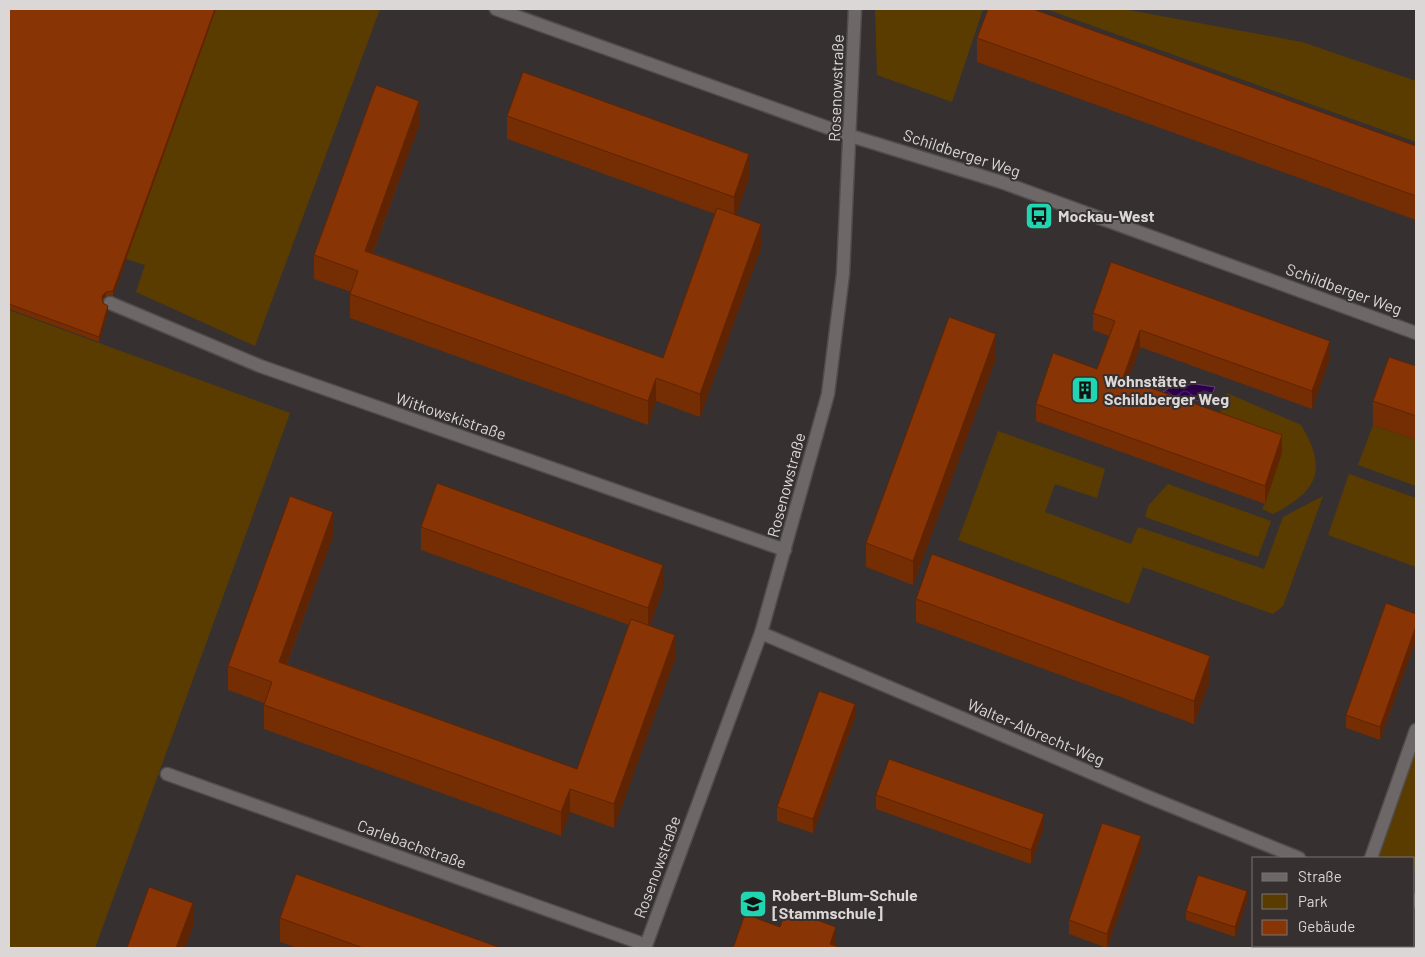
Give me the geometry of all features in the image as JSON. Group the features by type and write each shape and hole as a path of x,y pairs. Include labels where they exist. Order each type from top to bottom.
{"street":[{"name":"Schildberger Weg","path":"496,9 850,136 1001,182 1416,332"},
{"name":"Rosenowstraße","path":"645,947 761,633 828,394 843,274 855,9"},
{"name":"Witkowskistraße","path":"110,303 260,366 785,550"},
{"name":"Walter-Albrecht-Weg","path":"761,633 1146,796 1297,857"},
{"path":"1371,857 1416,730"},
{"name":"Carlebachstraße","path":"167,774 645,947"}],"green space":[{"path":"216,9 380,9 255,346 136,292 145,265 126,259"},
{"path":"875,9 983,9 952,102 877,75"},
{"path":"1046,9 1123,9 1302,42 1416,81 1416,142"},
{"path":"9,310 290,413 95,948 9,948"},
{"path":"1227,393 1301,425 1309,441 1316,467 1314,478 1309,488 1300,497 1273,514 1262,509 1265,504 1214,428"},
{"path":"1373,425 1416,440 1416,486 1358,465"},
{"path":"998,431 1105,469 1097,498 1055,484 1045,512 1131,544 1138,527 1264,569 1283,517 1323,496 1283,606 1273,614 1143,567 1129,604 958,540"},
{"path":"1349,474 1416,498 1416,567 1328,535"},
{"path":"1168,484 1271,521 1258,557 1145,517 1148,506"},
{"path":"1416,750 1416,871 1415,857 1377,857"}],"water":[{"path":"1195,384 1215,387 1210,399 1179,402 1157,396 1169,388"}],"building":[{"path":"9,9 215,9 113,291 106,292 102,296 103,303 108,306 99,337 9,304"},
{"path":"988,9 1033,9 1416,146 1416,196 977,38"},
{"path":"523,72 749,154 734,197 507,116"},
{"path":"376,85 419,101 365,251 663,358 717,208 761,224 700,394 656,378 648,401 350,294 358,271 314,255"},
{"name":"Wohnstätte - Schildberger Weg","path":"1111,262 1330,341 1312,391 1140,330 1123,378 1282,435 1265,486 1036,404 1053,353 1097,369 1115,321 1093,313"},
{"path":"949,317 996,334 913,561 866,543"},
{"path":"1389,357 1416,366 1416,416 1373,401"},
{"path":"437,483 663,565 648,608 421,527"},
{"path":"290,496 333,512 279,662 577,769 631,619 675,635 614,804 570,789 561,812 264,705 272,682 228,666"},
{"path":"932,554 1210,656 1194,701 916,599"},
{"path":"1386,603 1416,614 1416,626 1380,727 1346,715"},
{"path":"819,691 855,704 813,819 777,807"},
{"path":"889,759 1044,814 1031,850 876,795"},
{"path":"1102,823 1141,836 1107,934 1069,920"},
{"path":"296,874 501,948 363,948 280,918"},
{"path":"1198,875 1247,891 1235,927 1186,911"},
{"path":"149,887 193,903 176,948 127,948"},
{"path":"787,909 836,927 830,944 841,948 733,948 745,914 780,927"},
{"path":"1302,947 1412,948 1306,948"}],"place":[{"name":"Mockau-West","path":"1039,216"},
{"name":"Wohnstätte - Schildberger Weg","path":"1085,390"},
{"name":"Robert-Blum-Schule [Stammschule]","path":"753,904"}]}
